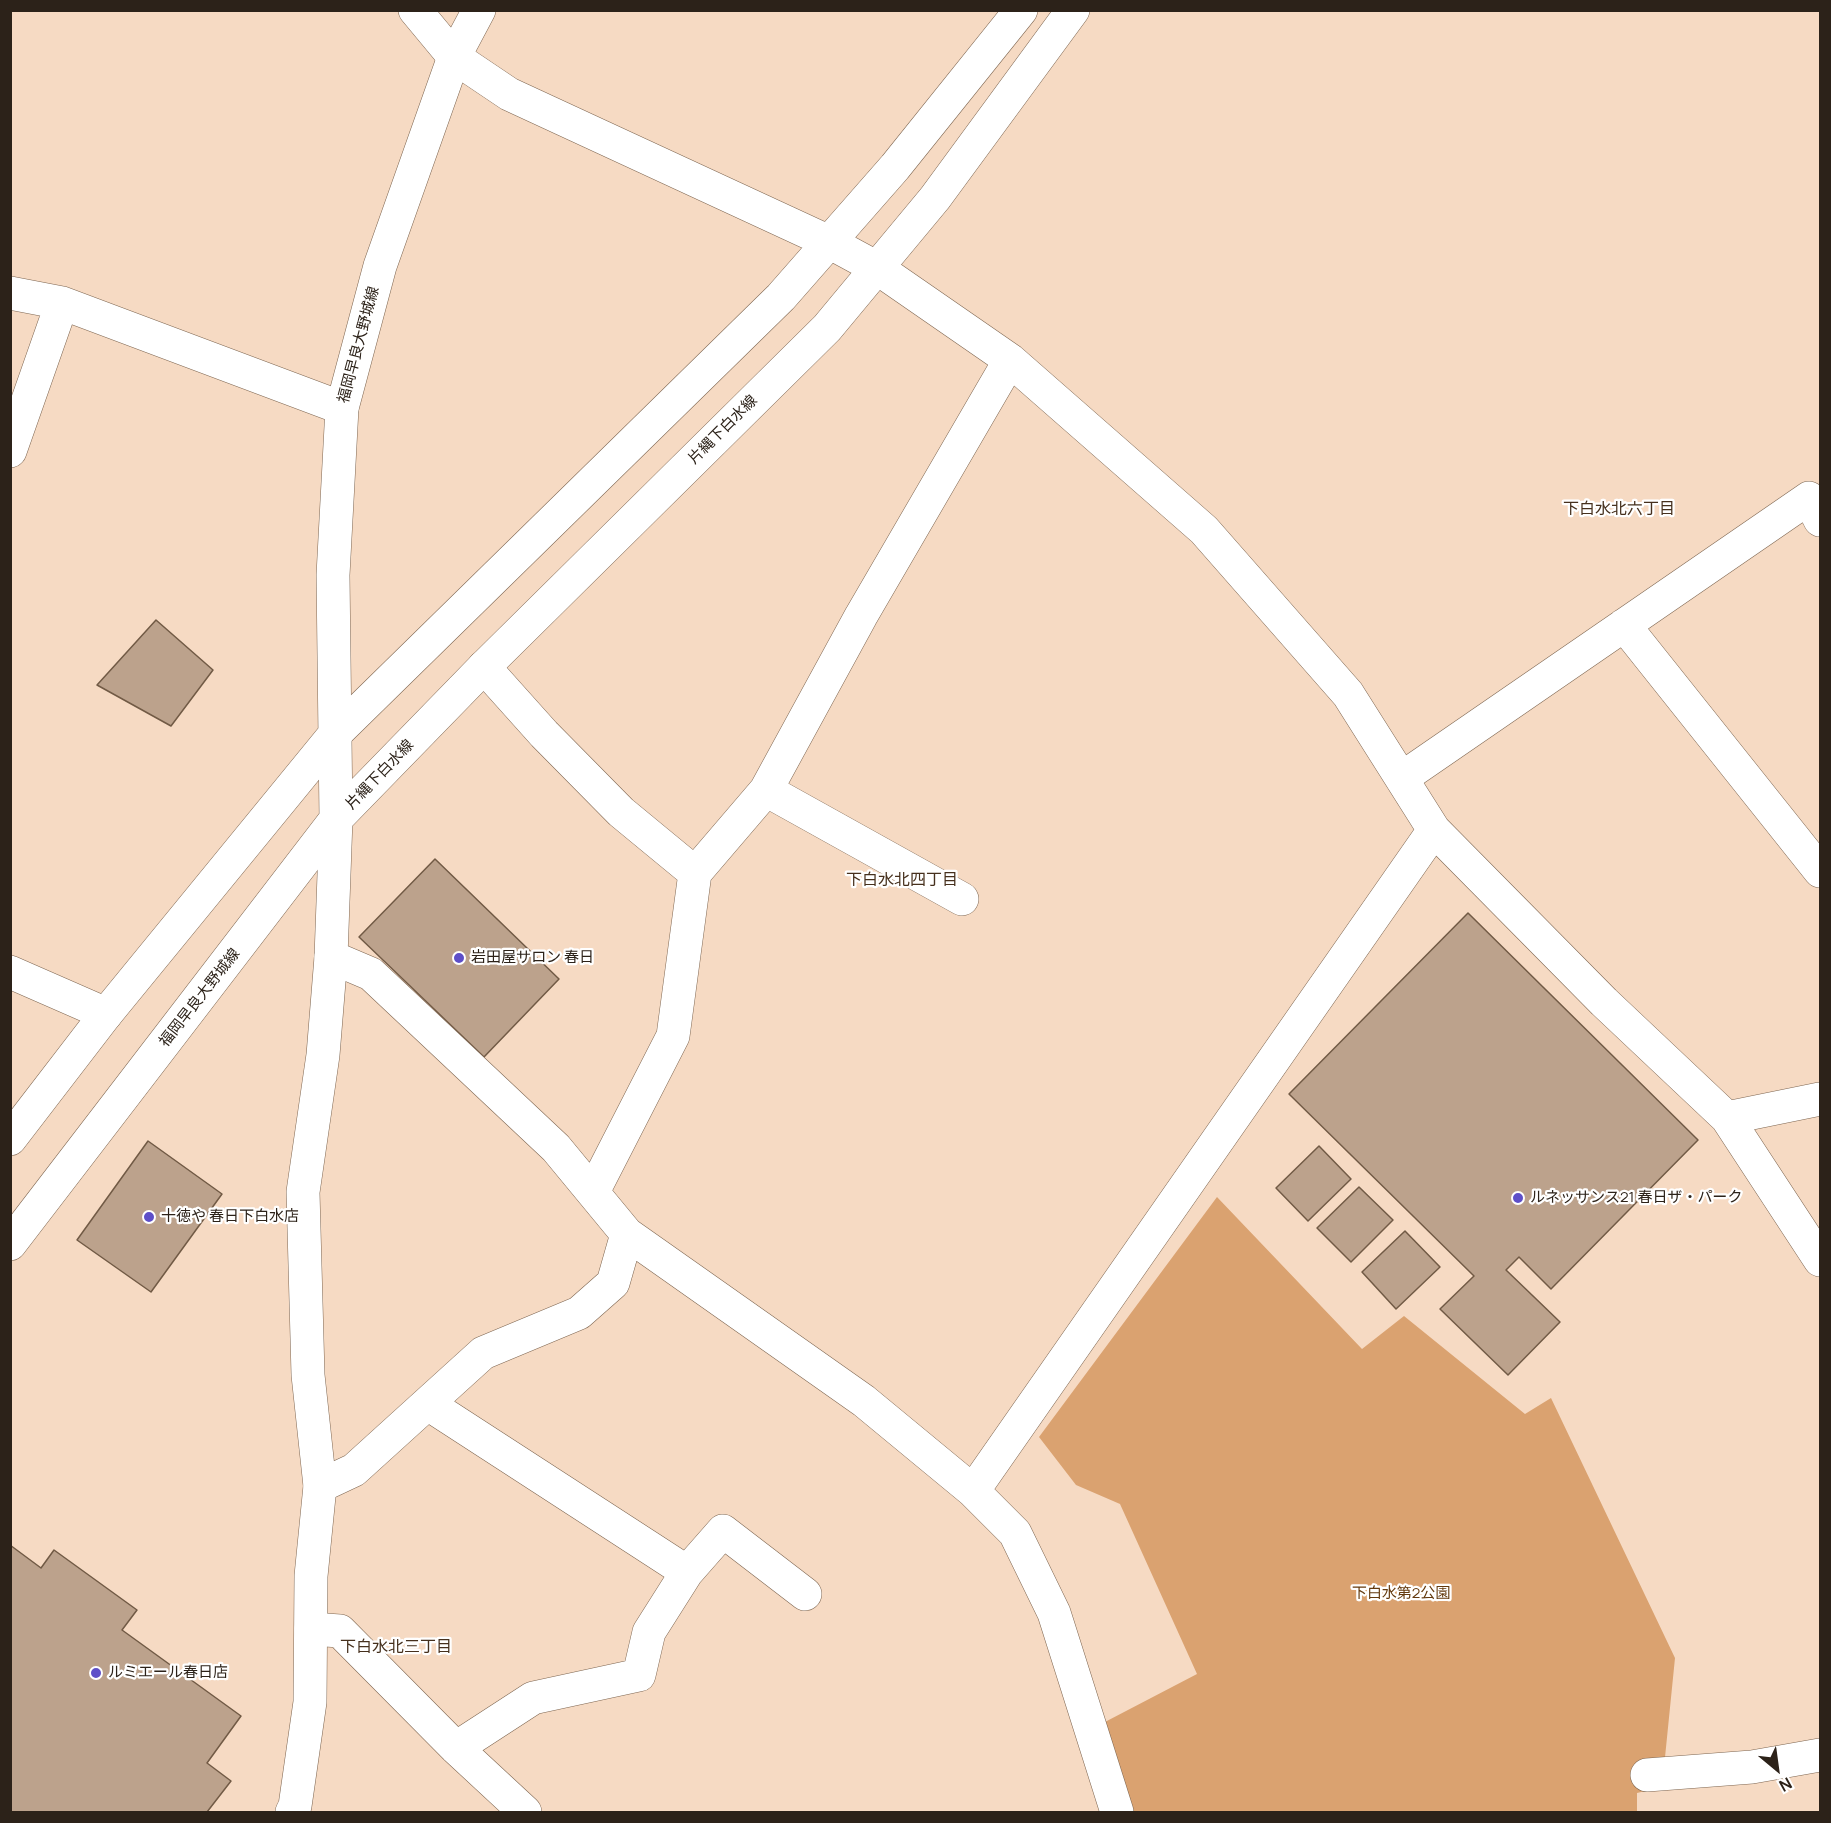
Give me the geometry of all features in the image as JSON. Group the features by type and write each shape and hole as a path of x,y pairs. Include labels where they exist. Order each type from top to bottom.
{"street":[{"path":"415,10 454,57 509,94 829,242 877,268 1010,360 1204,530 1348,694 1434,830 1604,1002 1727,1118 1821,1260"},
{"name":"福岡早良大野城線","path":"10,1244 336,819 333,575 342,408 380,266 454,57 478,10"},
{"path":"10,1139 106,1014 335,734 781,297 895,168 1021,10"},
{"name":"片縄下白水線","path":"336,819 484,667 827,328 935,198 1074,10"},
{"path":"10,293 62,303 342,408"},
{"path":"10,451 62,303"},
{"path":"592,1192 673,1036 695,873 766,790 861,616 1010,360"},
{"path":"1402,778 1809,498 1821,520"},
{"path":"1624,625 1821,871"},
{"path":"484,667 544,734 621,812 695,873"},
{"path":"766,790 962,899"},
{"path":"292,1812 295,1806 310,1702 311,1576 320,1486 308,1375 303,1192 323,1055 331,957 336,819"},
{"path":"973,1491 1434,830"},
{"path":"331,957 370,974 556,1148 627,1234 864,1401 973,1491 1016,1533 1054,1613 1117,1812"},
{"path":"10,972 106,1014"},
{"path":"1727,1118 1821,1099"},
{"path":"320,1486 354,1470 483,1353 579,1313 613,1283 627,1234"},
{"path":"428,1404 687,1572"},
{"path":"456,1748 533,1698 639,1675 649,1632 687,1572 723,1531 805,1594"},
{"path":"311,1629 340,1631 456,1748 525,1812"},
{"path":"1647,1775 1752,1767 1821,1755"}],"green space":[{"name":"下白水第2公園","path":"1217,1197 1362,1349 1404,1316 1525,1414 1551,1398 1675,1658 1662,1787 1637,1793 1637,1812 1132,1812 1103,1723 1197,1674 1120,1504 1076,1485 1039,1437"}],"building":[{"path":"156,620 213,670 171,726 97,685"},
{"name":"岩田屋サロン 春日","path":"435,859 559,979 484,1057 359,937"},
{"name":"ルネッサンス21 春日ザ・パーク","path":"1468,913 1698,1140 1551,1289 1519,1257 1506,1270 1560,1322 1508,1375 1440,1309 1474,1276 1289,1094"},
{"name":"十徳や 春日下白水店","path":"148,1141 222,1194 151,1292 77,1240"},
{"path":"1319,1146 1351,1179 1308,1221 1276,1188"},
{"path":"1359,1187 1393,1220 1351,1262 1317,1228"},
{"path":"1405,1231 1440,1267 1396,1309 1362,1272"},
{"name":"ルミエール春日店","path":"10,1545 41,1568 54,1550 137,1610 122,1630 241,1716 207,1763 231,1781 207,1812 10,1812"}],"place":[{"name":"岩田屋サロン 春日","path":"459,958"},
{"name":"ルネッサンス21 春日ザ・パーク","path":"1518,1198"},
{"name":"十徳や 春日下白水店","path":"149,1217"},
{"name":"ルミエール春日店","path":"96,1673"}],"district":[{"name":"下白水北六丁目","path":"1619,510"},
{"name":"下白水北四丁目","path":"902,881"},
{"name":"下白水北三丁目","path":"396,1648"}]}
